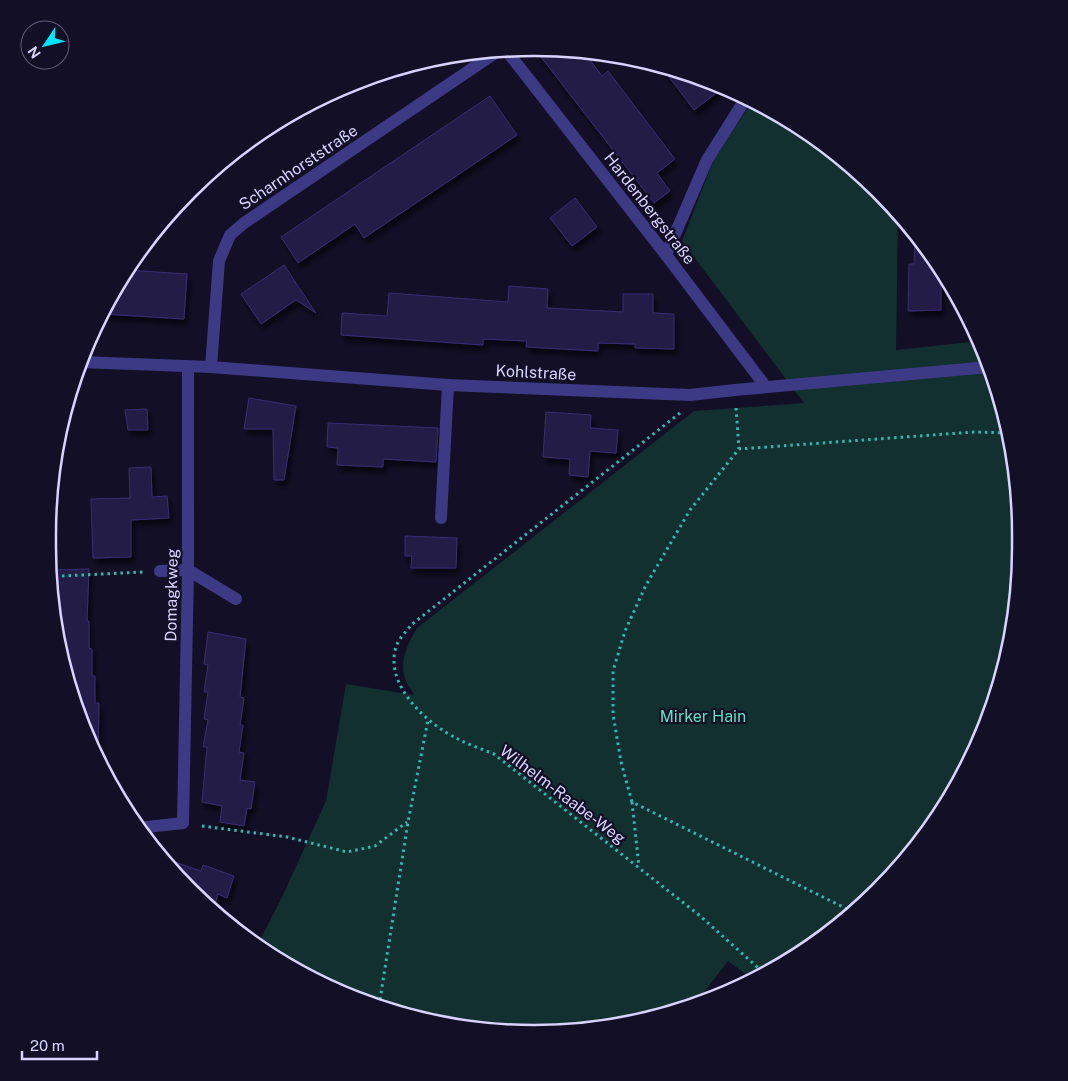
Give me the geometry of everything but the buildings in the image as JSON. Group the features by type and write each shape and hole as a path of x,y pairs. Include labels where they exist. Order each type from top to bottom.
{"street":[{"name":"Hardenbergstraße","path":"511,57 666,254 766,387"},
{"name":"Scharnhorststraße","path":"211,368 219,260 230,235 244,223 487,59"},
{"path":"666,254 707,160 742,105"},
{"name":"Kohlstraße","path":"89,362 211,368 448,385 690,395 981,368"},
{"name":"Domagkweg","path":"183,823 188,570 188,367"},
{"path":"441,518 448,385"},
{"path":"160,571 188,570 236,599"},
{"path":"147,827 183,823"}],"path":[{"path":"639,867 632,802 621,762 613,714 613,671 625,631 646,585 690,510 739,449 735,390"},
{"name":"Wilhelm-Raabe-Weg","path":"690,395 683,411 665,426 411,625 396,646 394,671 404,693 428,720 457,739 494,754 639,867 759,968"},
{"path":"739,449 974,432 1001,433"},
{"path":"62,576 160,571"},
{"path":"380,999 408,822 428,720"},
{"path":"632,802 846,909"},
{"path":"183,823 287,837 347,852 375,846 408,822"}],"green space":[{"name":"Mirker Hain","path":"748,107 773,120 825,155 872,196 898,225 896,350 971,342 975,351 986,380 1003,441 1011,503 1012,534 1011,578 1003,640 986,701 975,730 948,786 931,812 913,838 872,885 825,926 773,961 746,974 728,961 703,993 627,1016 565,1024 534,1025 472,1021 441,1016 380,999 351,988 295,961 261,938 326,801 346,684 414,695 406,681 403,667 407,647 417,628 694,411 804,403 682,241 713,162"}]}
